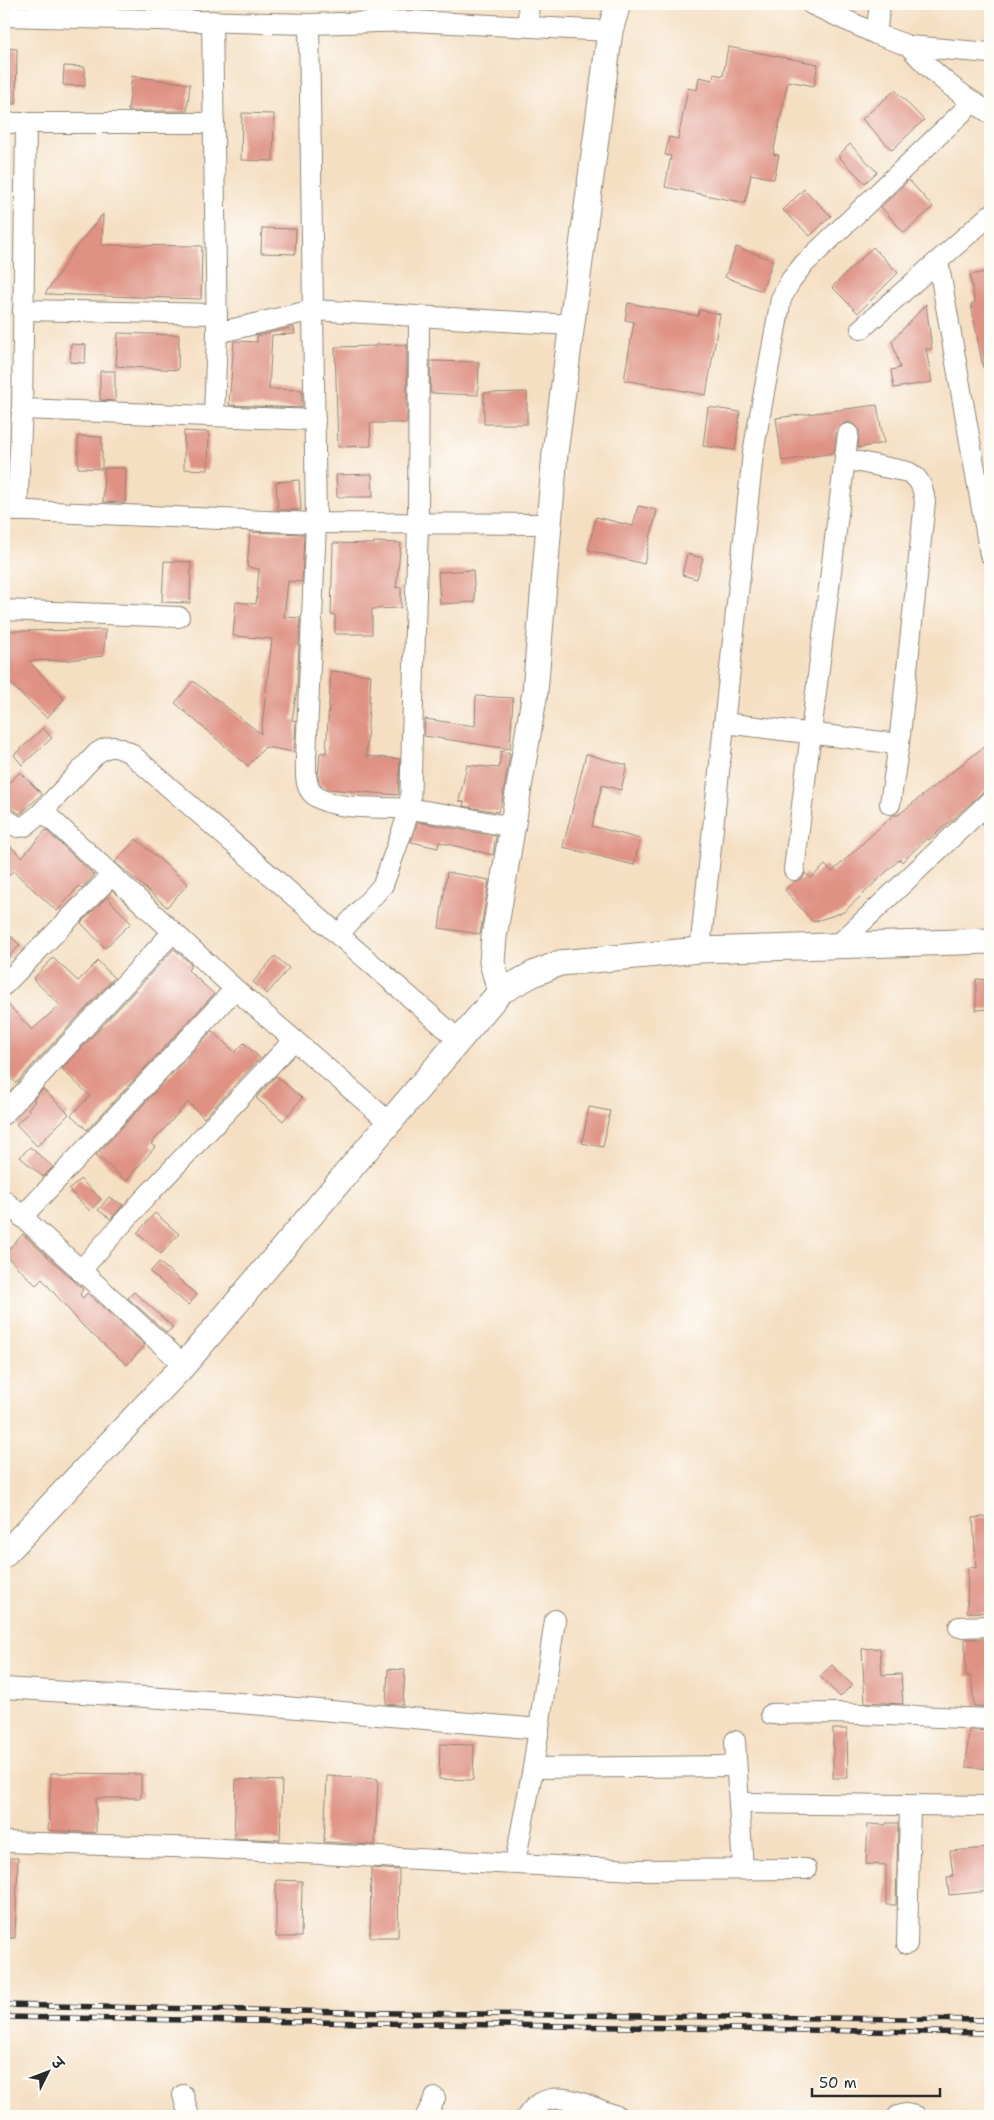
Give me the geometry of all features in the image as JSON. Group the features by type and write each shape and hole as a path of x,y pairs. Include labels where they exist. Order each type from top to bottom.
{"street":[{"path":"528,4 529,26"},
{"path":"500,992 492,962 494,938 535,692 555,453 610,31 618,4"},
{"path":"811,4 876,34 909,46 990,53"},
{"path":"876,34 880,4"},
{"path":"4,16 309,24 412,12 529,26 610,31"},
{"path":"212,21 217,324 214,416"},
{"path":"309,24 316,523 306,758 307,786 312,794 322,800 347,805 410,809 512,827"},
{"path":"909,46 930,70 990,113"},
{"path":"700,950 754,453 780,299 790,280 804,264 973,102"},
{"path":"4,123 214,123"},
{"path":"26,123 22,409 11,511 316,523 549,524"},
{"path":"861,329 990,215"},
{"path":"938,261 990,554"},
{"path":"23,310 217,324 313,310 572,325"},
{"path":"338,935 384,885 410,809 418,523 419,316"},
{"path":"22,409 315,420"},
{"path":"794,870 848,434"},
{"path":"845,459 908,472 917,476 923,486 925,502 899,744 890,804"},
{"path":"4,610 179,617"},
{"path":"724,723 899,744"},
{"path":"4,818 18,827 25,826 40,814 97,753 106,747 118,746 130,753 458,1040"},
{"path":"837,946 990,801"},
{"path":"40,814 48,816 235,989 389,1122"},
{"path":"4,985 112,875"},
{"path":"4,1114 173,932"},
{"path":"4,1554 184,1364 500,992 532,974 560,963 700,950 990,941"},
{"path":"22,1217 235,989"},
{"path":"80,1271 145,1198 294,1040"},
{"path":"4,1200 184,1364"},
{"path":"515,1863 533,1768 555,1620"},
{"path":"959,1628 990,1626"},
{"path":"4,1688 238,1703 539,1729"},
{"path":"771,1714 836,1713 990,1719"},
{"path":"735,1741 743,1869"},
{"path":"533,1768 736,1766"},
{"path":"739,1804 990,1806"},
{"path":"907,1944 910,1806"},
{"path":"4,1842 204,1848 636,1870 806,1869"},
{"path":"183,2095 189,2116"},
{"path":"426,2116 435,2098"},
{"path":"527,2116 539,2102 548,2098 565,2098 617,2116"},
{"path":"898,2116 906,2114 916,2116"}],"building":[{"path":"728,47 818,64 814,86 788,81 773,154 779,155 774,179 751,174 745,203 665,187 671,156 665,155 669,137 678,139 688,88 697,90 699,77 713,80 714,74 723,76"},
{"path":"4,48 17,49 16,104 4,104"},
{"path":"64,66 85,67 85,86 63,85"},
{"path":"132,76 190,84 187,111 128,111"},
{"path":"895,90 924,120 892,150 862,119"},
{"path":"242,113 274,114 273,161 241,160"},
{"path":"850,144 877,172 865,183 838,156"},
{"path":"909,180 933,207 904,233 881,207"},
{"path":"804,189 831,216 810,236 783,210"},
{"path":"103,214 102,245 202,246 201,299 45,294 76,247"},
{"path":"262,228 296,229 295,254 261,253"},
{"path":"736,247 773,260 762,291 725,277"},
{"path":"873,247 898,273 858,313 832,287"},
{"path":"990,271 990,368 983,368 971,304 975,303 970,275"},
{"path":"628,303 698,316 699,310 720,314 706,395 624,380 634,322 625,320"},
{"path":"926,304 932,349 926,349 932,382 894,388 891,370 900,368 892,341"},
{"path":"294,327 295,334 272,335 269,389 302,390 302,408 229,405 234,341 257,342 257,336"},
{"path":"118,333 179,335 178,370 116,366"},
{"path":"71,344 86,345 85,363 70,362"},
{"path":"376,344 407,345 407,423 370,423 371,446 338,447 335,347 376,346"},
{"path":"431,361 479,362 478,395 430,393"},
{"path":"100,371 115,371 115,401 100,400"},
{"path":"527,392 527,424 484,424 484,393"},
{"path":"877,405 884,443 858,448 859,429 850,422 844,423 836,432 834,453 782,461 776,418"},
{"path":"708,407 740,412 735,450 703,446"},
{"path":"184,431 209,432 208,470 184,469"},
{"path":"78,436 102,437 102,469 78,468"},
{"path":"104,468 126,468 125,503 103,502"},
{"path":"372,474 373,497 337,497 336,475"},
{"path":"299,480 301,510 278,510 276,482"},
{"path":"638,506 657,510 644,564 588,550 596,517 633,526"},
{"path":"250,532 304,534 302,582 288,581 284,617 300,618 297,689 292,720 296,721 294,752 265,747 248,766 175,703 193,681 261,734 272,639 233,636 236,602 256,604 259,569 247,567"},
{"path":"374,542 401,543 396,588 401,587 401,608 372,609 372,634 335,634 335,615 331,615 333,543 374,544"},
{"path":"687,554 703,558 697,579 682,575"},
{"path":"164,561 191,562 190,603 162,602"},
{"path":"473,570 475,602 440,604 438,572"},
{"path":"106,630 103,656 70,660 29,661 64,699 47,718 4,678 4,631"},
{"path":"331,671 371,675 366,756 400,759 398,795 327,789 320,784 318,777 320,753 326,753"},
{"path":"476,696 513,698 510,749 424,736 425,719 475,726"},
{"path":"43,728 52,738 22,765 14,755"},
{"path":"990,742 990,786 929,840 927,838 902,862 900,859 844,912 813,922 785,890 794,882 803,878 805,873 811,878 825,865 832,872 893,815 898,815"},
{"path":"501,751 510,753 502,801 498,812 463,806 464,802 459,801 467,765 499,768"},
{"path":"586,754 627,765 621,790 602,785 592,826 640,839 634,865 563,847"},
{"path":"20,772 42,794 20,814 4,803 4,788"},
{"path":"418,822 496,836 493,855 439,842 438,848 411,842"},
{"path":"46,830 94,875 82,889 79,886 57,911 13,871 4,881 4,841 22,857"},
{"path":"136,839 188,884 167,907 115,862"},
{"path":"447,872 489,880 480,934 439,928"},
{"path":"107,897 131,923 105,948 81,923"},
{"path":"4,930 20,945 4,962"},
{"path":"174,949 192,965 188,970 214,994 87,1130 71,1115 90,1096 62,1069"},
{"path":"275,956 289,968 267,994 253,982"},
{"path":"53,958 78,981 98,961 114,978 16,1083 4,1071 4,1000 32,1030 60,1005 33,979"},
{"path":"976,979 990,980 990,1009 976,1010"},
{"path":"212,1031 235,1052 244,1043 260,1058 204,1118 188,1102 151,1144 155,1147 126,1181 96,1155"},
{"path":"276,1076 302,1098 283,1121 256,1098"},
{"path":"43,1089 69,1114 37,1146 16,1124 30,1111 28,1109 35,1101 33,1100"},
{"path":"589,1107 610,1111 603,1147 582,1143"},
{"path":"30,1147 53,1167 43,1177 20,1157"},
{"path":"80,1179 101,1199 90,1211 69,1190"},
{"path":"109,1197 123,1205 111,1219 98,1210"},
{"path":"155,1213 179,1234 161,1254 137,1233"},
{"path":"23,1234 83,1289 80,1295 83,1298 87,1293 145,1345 127,1365 82,1325 42,1279 36,1285 4,1254"},
{"path":"159,1262 197,1295 188,1305 150,1272"},
{"path":"134,1292 173,1327 167,1333 128,1298"},
{"path":"990,1516 990,1613 967,1612 968,1567 976,1568 973,1518"},
{"path":"965,1639 990,1639 990,1707 974,1706 971,1676 966,1676"},
{"path":"880,1648 882,1675 901,1674 903,1704 865,1702 862,1649"},
{"path":"832,1665 852,1685 840,1697 820,1676"},
{"path":"388,1669 405,1670 403,1705 386,1704"},
{"path":"833,1729 847,1729 848,1778 833,1778"},
{"path":"969,1730 990,1731 990,1769 966,1767"},
{"path":"440,1744 474,1745 473,1780 439,1779"},
{"path":"51,1773 141,1774 141,1798 96,1798 96,1833 48,1830"},
{"path":"327,1776 378,1779 375,1845 324,1842"},
{"path":"236,1779 282,1781 280,1840 234,1838"},
{"path":"886,1823 898,1823 896,1905 886,1905 886,1865 866,1864 868,1824 886,1825"},
{"path":"989,1848 990,1891 949,1895 947,1877 953,1876 950,1851"},
{"path":"4,1858 18,1858 15,1938 4,1938"},
{"path":"371,1868 399,1870 398,1937 370,1937"},
{"path":"276,1880 302,1881 301,1937 276,1937"}],"railway":[{"path":"4,2005 395,2013 990,2020"},
{"path":"4,2017 990,2033"}]}
